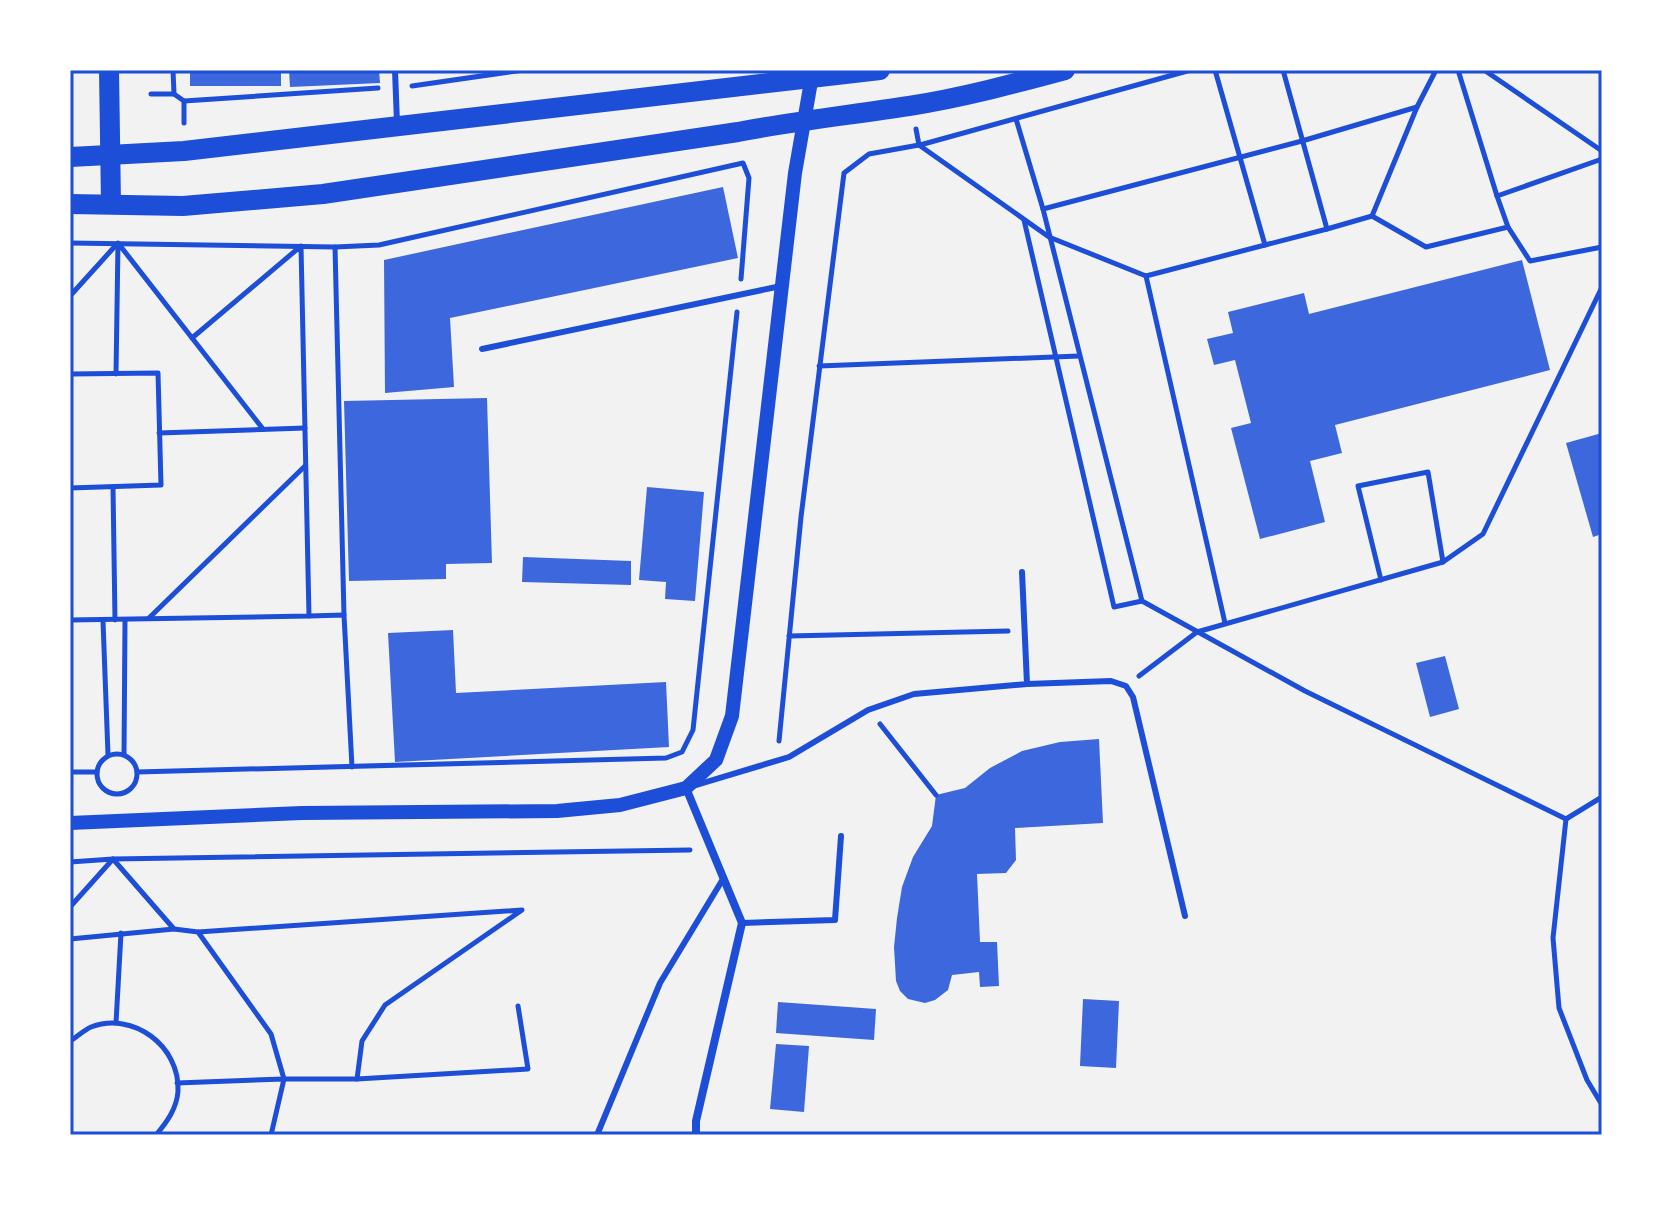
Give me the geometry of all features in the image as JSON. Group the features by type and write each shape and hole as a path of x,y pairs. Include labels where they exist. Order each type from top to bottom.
{"main road":[{"path":"109,70 111,204"},
{"path":"70,157 184,151 812,74 880,70"},
{"path":"70,204 183,206 323,194 738,132 805,119 910,106 1004,87 1065,70"}],"street":[{"path":"70,823 302,813 557,811 620,805 686,788 716,760 732,716 795,173 812,74"},
{"path":"686,788 742,923 696,1121 696,1135"}],"lane":[{"path":"395,70 397,127"},
{"path":"482,349 781,286"},
{"path":"1022,572 1027,684"},
{"path":"686,788 789,757 868,710 914,694 1027,684 1111,681 1126,686 1133,697 1185,916"},
{"path":"742,923 835,920 841,836"},
{"path":"597,1135 660,983 723,879"}],"path":[{"path":"173,70 174,94"},
{"path":"151,94 174,94 184,101 394,87 523,70"},
{"path":"777,761 819,366 844,173 869,154 919,145 1191,70"},
{"path":"1215,70 1265,245"},
{"path":"1283,70 1327,229"},
{"path":"1372,216 1417,107 1436,70"},
{"path":"1458,70 1508,227 1530,261 1602,247"},
{"path":"1484,70 1602,151"},
{"path":"184,101 184,123"},
{"path":"1043,209 1302,141 1417,107"},
{"path":"1016,119 1043,209 1142,601"},
{"path":"916,128 919,145 1049,237 1146,276 1372,216 1426,247 1508,227"},
{"path":"1497,196 1602,159"},
{"path":"70,243 379,245 743,163 749,178 693,730 682,752 666,758 137,772"},
{"path":"1024,219 1114,607 1142,601 1305,691 1566,819"},
{"path":"183,236 183,244"},
{"path":"70,296 118,243"},
{"path":"118,243 263,429"},
{"path":"116,374 118,243"},
{"path":"192,338 301,246"},
{"path":"301,246 309,616"},
{"path":"335,247 344,615 352,767"},
{"path":"1146,276 1226,623"},
{"path":"1126,686 1197,632 1443,562 1483,534 1602,287"},
{"path":"819,366 1079,356"},
{"path":"70,374 158,373 161,485 70,488"},
{"path":"159,433 305,428"},
{"path":"148,619 306,465"},
{"path":"1381,580 1358,486 1428,472 1443,562"},
{"path":"113,487 115,620"},
{"path":"71,619 125,621 344,615"},
{"path":"103,621 108,755"},
{"path":"124,755 125,621"},
{"path":"789,636 1024,630"},
{"path":"868,710 936,795"},
{"path":"108,755 124,755 133,761 136,781 130,789 115,794 101,787 97,772 108,755"},
{"path":"70,772 97,772"},
{"path":"1566,819 1602,797"},
{"path":"1566,819 1553,938 1559,1008 1587,1080 1602,1105"},
{"path":"70,862 711,850"},
{"path":"70,907 113,859"},
{"path":"113,859 174,929"},
{"path":"70,939 174,929 198,932 522,910 385,1005 362,1041 357,1079"},
{"path":"198,932 271,1034 284,1079 271,1135"},
{"path":"116,1023 121,933"},
{"path":"177,1083 357,1079 528,1069 518,1006"},
{"path":"70,1041 91,1027 116,1023 141,1029 161,1043 174,1066 178,1092 171,1117 156,1135"}],"building":[{"path":"190,70 281,70 281,86 190,86"},
{"path":"289,70 379,70 380,83 290,87"},
{"path":"723,187 738,258 450,318 454,387 385,393 384,260"},
{"path":"1522,260 1550,370 1335,425 1342,453 1310,461 1325,522 1260,539 1231,428 1251,423 1235,360 1214,365 1207,339 1233,333 1228,312 1304,293 1309,314"},
{"path":"487,398 492,563 446,564 446,579 349,581 344,401"},
{"path":"1602,433 1602,534 1593,537 1566,443"},
{"path":"647,487 704,492 695,601 665,599 666,582 639,580"},
{"path":"523,557 631,561 631,585 522,582"},
{"path":"453,630 456,693 666,682 669,747 395,762 388,633"},
{"path":"1445,656 1459,709 1430,717 1416,663"},
{"path":"1099,739 1103,823 1015,828 1016,860 1006,873 977,874 980,942 997,942 999,986 980,987 979,972 952,975 948,990 935,1000 925,1003 908,999 896,981 894,947 897,918 902,887 913,857 932,826 936,795 965,788 990,768 1022,751 1060,742"},
{"path":"1083,999 1119,1001 1116,1068 1080,1066"},
{"path":"778,1002 876,1009 874,1040 776,1033"},
{"path":"776,1044 809,1046 804,1112 770,1109"}]}
